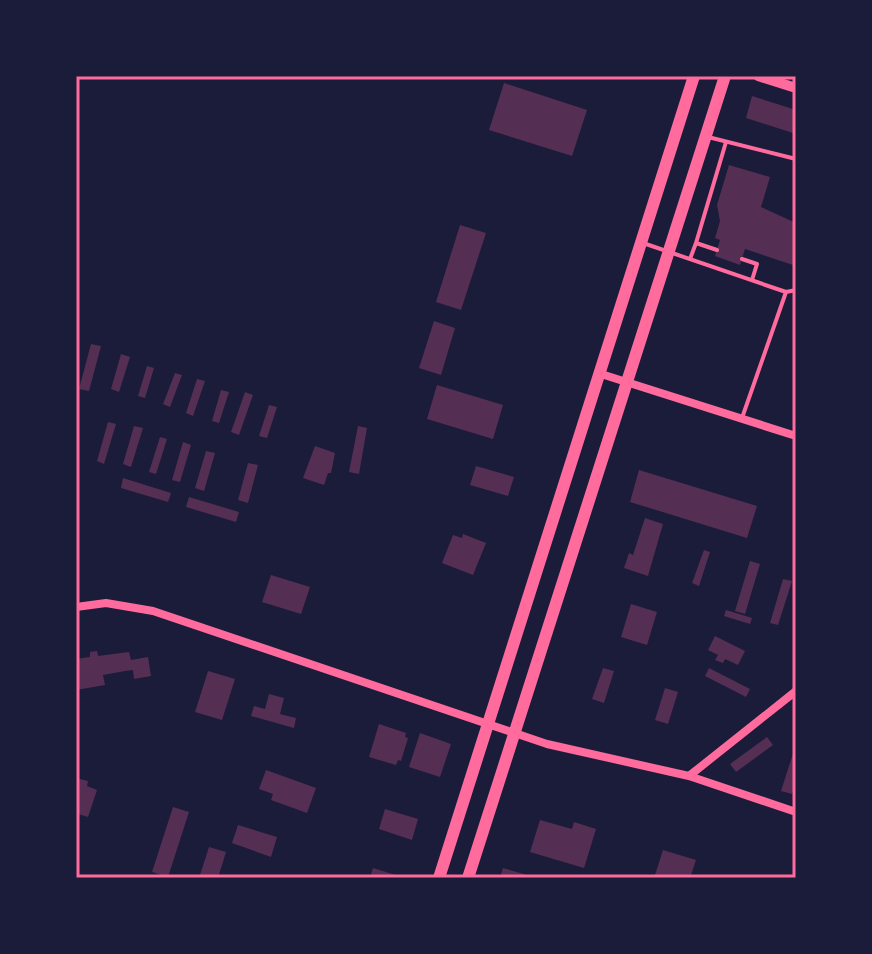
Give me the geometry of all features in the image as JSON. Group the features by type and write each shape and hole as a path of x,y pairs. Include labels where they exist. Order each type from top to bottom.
{"highway":[{"path":"439,878 694,76"},
{"path":"468,878 725,76"}],"street":[{"path":"758,76 796,88"},
{"path":"598,373 796,436"},
{"path":"76,607 106,603 153,611 547,744 689,776 796,812"},
{"path":"689,776 796,691"}],"lane":[{"path":"705,136 796,159"},
{"path":"690,259 726,142"},
{"path":"640,242 786,292 796,290"},
{"path":"696,243 717,250"},
{"path":"742,259 757,264 752,280"},
{"path":"742,420 786,292"}],"building":[{"path":"504,83 587,110 572,156 489,130"},
{"path":"752,96 796,110 796,134 746,118"},
{"path":"729,165 770,177 761,207 796,223 796,266 745,249 740,265 715,256 720,240 715,238 720,221 717,205"},
{"path":"460,225 486,233 461,310 436,302"},
{"path":"434,321 455,328 441,375 419,368"},
{"path":"91,344 101,346 89,391 79,389"},
{"path":"121,354 130,357 119,392 111,389"},
{"path":"147,366 154,368 145,398 138,396"},
{"path":"175,373 182,375 170,407 163,404"},
{"path":"197,379 205,381 193,416 186,413"},
{"path":"437,385 503,405 493,439 427,419"},
{"path":"221,390 229,392 219,423 212,421"},
{"path":"245,392 253,395 239,435 231,432"},
{"path":"269,405 277,407 267,438 259,436"},
{"path":"108,422 116,424 104,464 97,461"},
{"path":"134,426 143,428 131,467 123,464"},
{"path":"358,426 367,428 359,474 349,472"},
{"path":"160,437 167,439 156,474 149,472"},
{"path":"183,442 191,445 180,482 172,480"},
{"path":"315,446 335,453 331,473 328,473 324,485 303,478"},
{"path":"206,451 215,453 204,491 195,488"},
{"path":"248,463 258,465 248,503 238,500"},
{"path":"476,466 514,477 508,496 470,485"},
{"path":"639,470 757,506 747,538 630,502"},
{"path":"123,478 171,493 168,502 121,488"},
{"path":"189,497 239,512 236,522 186,507"},
{"path":"645,518 663,524 648,576 624,568 629,553 633,555"},
{"path":"463,534 486,543 473,575 442,563 453,535 462,538"},
{"path":"704,550 710,552 699,586 692,583"},
{"path":"750,561 760,564 745,614 735,611"},
{"path":"271,575 310,587 301,614 262,602"},
{"path":"783,579 792,581 778,625 770,623"},
{"path":"631,604 657,612 647,645 621,637"},
{"path":"726,610 752,618 750,624 724,616"},
{"path":"715,636 745,651 738,665 725,659 723,663 715,660 718,655 708,650"},
{"path":"97,651 98,656 129,652 131,660 148,657 151,676 134,679 133,670 103,675 105,685 76,690 76,659 90,657 90,652"},
{"path":"603,668 614,671 604,703 592,699"},
{"path":"709,668 750,689 746,697 705,676"},
{"path":"208,671 235,679 222,720 195,712"},
{"path":"665,688 678,692 668,724 655,720"},
{"path":"269,694 284,698 280,714 296,718 294,728 251,716 254,706 265,709"},
{"path":"379,724 406,733 405,737 408,738 401,761 398,760 396,765 369,757"},
{"path":"420,733 451,744 440,777 409,767"},
{"path":"767,737 773,745 736,772 730,764"},
{"path":"796,744 796,782 792,794 781,791"},
{"path":"266,770 316,788 307,813 271,800 273,794 259,789"},
{"path":"76,778 88,781 87,786 97,790 88,817 78,814"},
{"path":"173,807 189,812 168,877 152,872"},
{"path":"385,809 418,819 412,840 379,829"},
{"path":"540,820 572,829 574,822 596,829 584,868 530,852"},
{"path":"238,825 277,837 271,857 232,843"},
{"path":"209,847 226,852 218,878 199,878"},
{"path":"663,850 696,860 690,878 654,878"},
{"path":"373,868 402,877 370,878"},
{"path":"503,868 534,877 534,878 500,878"}]}
